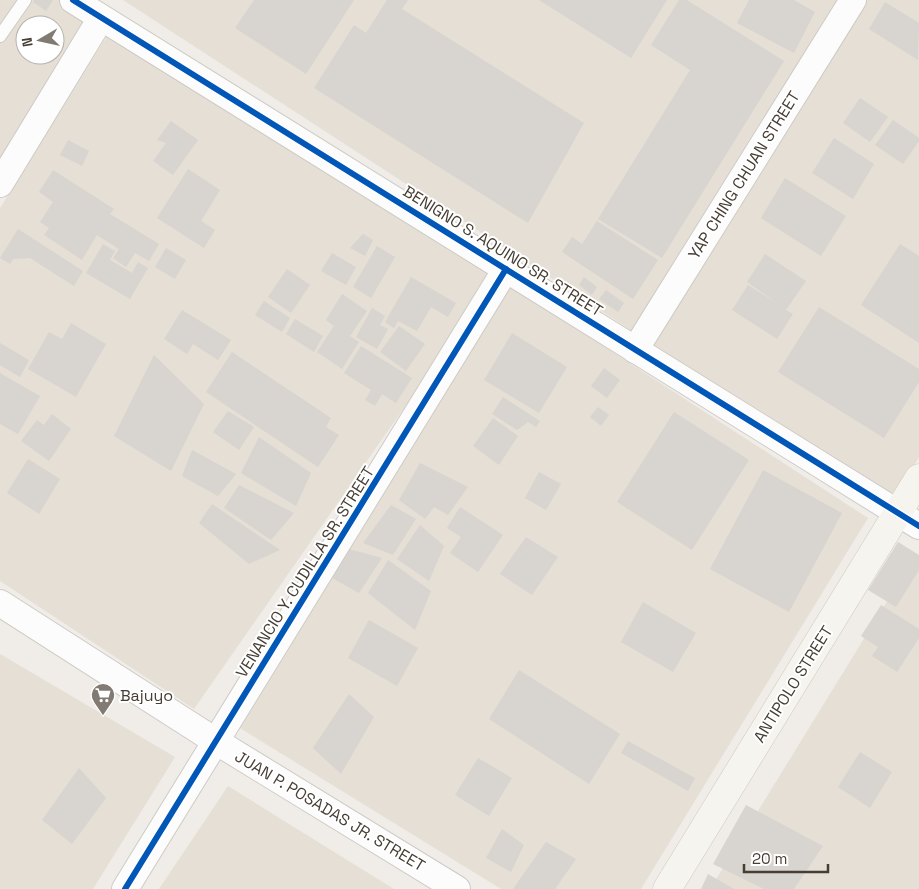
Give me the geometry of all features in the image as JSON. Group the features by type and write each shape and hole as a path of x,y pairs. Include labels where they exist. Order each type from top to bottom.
{"street":[{"name":"BENIGNO S. AQUINO SR. STREET","path":"73,0 909,520"},
{"name":"YAP CHING CHUAN STREET","path":"635,350 853,0"},
{"path":"0,184 101,18"},
{"name":"VENANCIO Y. CUDILLA SR. STREET","path":"125,889 506,269"},
{"name":"ANTIPOLO STREET","path":"667,889 909,520 919,478"},
{"name":"JUAN P. POSADAS JR. STREET","path":"0,603 217,742 457,889"}],"lane":[{"path":"0,36 25,0"}],"shaded area":[{"path":"0,0 60,0 93,21 0,172"},
{"path":"123,0 919,0 919,457 894,501"},
{"path":"112,28 498,273 194,709 0,581 0,208"},
{"path":"508,284 868,518 641,889 501,889 235,725"},
{"path":"916,554 919,555 919,889 710,889"},
{"path":"0,654 175,757 93,889 0,889"},
{"path":"228,786 394,889 159,889"}],"building":[{"path":"34,0 53,0 46,11 33,2"},
{"path":"254,0 354,0 306,74 235,28"},
{"path":"387,0 408,0 402,9 584,123 528,223 314,88 354,25 366,33"},
{"path":"539,0 667,0 631,58"},
{"path":"679,0 687,0 784,61 662,258 598,219 690,70 651,45"},
{"path":"749,0 794,0 815,12 794,53 737,23"},
{"path":"885,2 919,23 918,60 869,29"},
{"path":"860,98 888,117 870,142 843,123"},
{"path":"893,120 919,138 919,141 903,164 875,145"},
{"path":"171,121 198,140 173,175 153,161 166,143 157,140"},
{"path":"834,138 874,164 853,199 812,173"},
{"path":"68,140 89,151 82,166 60,155"},
{"path":"188,169 220,190 201,221 215,230 204,248 157,218"},
{"path":"53,170 114,209 110,214 159,244 149,261 135,253 126,267 113,258 119,249 97,235 82,260 44,235 49,228 40,222 53,202 39,192"},
{"path":"785,178 846,216 821,256 761,218"},
{"path":"597,221 658,260 633,299 562,252 572,237 582,244"},
{"path":"18,229 83,271 74,286 30,258 13,259 10,264 0,258"},
{"path":"363,234 373,240 365,256 350,248"},
{"path":"103,244 115,251 110,260 132,273 138,262 148,268 130,299 86,273"},
{"path":"900,244 919,256 919,343 861,305"},
{"path":"377,246 395,257 371,298 353,287"},
{"path":"166,248 186,260 175,279 155,267"},
{"path":"332,253 356,267 346,285 321,271"},
{"path":"765,254 806,281 786,310 793,314 777,339 732,310 748,285 777,303 747,282"},
{"path":"287,269 310,285 291,313 268,297"},
{"path":"411,277 456,303 448,317 431,307 417,331 398,321 394,328 385,322"},
{"path":"584,277 597,287 592,295 579,285"},
{"path":"606,290 624,303 618,312 599,299"},
{"path":"342,294 367,311 350,336 359,342 342,369 317,352 334,326 326,320"},
{"path":"264,301 290,318 282,332 255,315"},
{"path":"819,307 919,369 919,382 884,438 778,372"},
{"path":"372,308 385,316 380,325 388,329 377,349 356,337"},
{"path":"182,310 231,340 218,360 193,344 187,354 164,339"},
{"path":"295,319 323,336 314,352 286,334"},
{"path":"71,323 106,344 76,397 28,369 49,332 62,339"},
{"path":"399,326 425,344 406,371 380,352"},
{"path":"512,333 567,367 539,413 484,380"},
{"path":"0,343 29,360 20,377 0,365"},
{"path":"361,346 412,378 396,403 382,394 375,406 365,400 371,390 344,373"},
{"path":"232,352 331,418 326,427 339,435 318,467 206,392"},
{"path":"154,355 204,404 171,471 114,436"},
{"path":"604,368 620,380 607,398 591,386"},
{"path":"0,373 40,396 18,434 0,424"},
{"path":"503,397 540,421 536,427 528,422 517,430 492,414"},
{"path":"598,407 609,415 601,426 590,417"},
{"path":"228,411 254,427 239,450 213,432"},
{"path":"674,412 749,460 692,550 617,502"},
{"path":"52,414 71,429 49,461 21,441 37,420 44,425"},
{"path":"493,418 518,436 499,465 473,446"},
{"path":"259,437 311,473 296,506 241,473"},
{"path":"192,450 236,474 218,496 182,476"},
{"path":"28,459 60,479 39,514 7,493"},
{"path":"420,463 468,487 448,515 434,507 425,519 399,500"},
{"path":"763,470 842,513 789,612 710,569"},
{"path":"539,472 561,484 546,510 525,498"},
{"path":"239,485 294,513 271,540 224,508"},
{"path":"212,504 280,550 249,564 199,523"},
{"path":"391,505 416,519 393,555 363,543"},
{"path":"460,507 503,535 478,572 450,553 461,537 447,528"},
{"path":"420,525 444,546 429,581 397,559"},
{"path":"526,537 558,557 532,595 500,574"},
{"path":"898,542 919,555 919,570 896,607 868,590"},
{"path":"345,548 382,558 359,593 332,578"},
{"path":"388,560 431,591 415,630 368,593"},
{"path":"643,602 696,633 673,672 621,642"},
{"path":"881,605 919,629 919,638 897,672 872,656 878,647 861,636"},
{"path":"369,620 418,648 397,686 348,658"},
{"path":"519,670 620,734 589,784 489,719"},
{"path":"349,694 374,717 341,774 313,748"},
{"path":"628,741 695,778 688,791 621,753"},
{"path":"860,752 892,772 870,808 838,787"},
{"path":"478,758 512,778 489,816 455,795"},
{"path":"79,768 106,798 72,844 42,820"},
{"path":"746,805 823,846 794,889 764,889 713,864"},
{"path":"502,829 524,845 511,872 486,858"},
{"path":"546,842 576,859 555,889 513,889"},
{"path":"708,874 734,889 701,889"}],"cycle path":[{"path":"73,0 919,526"},
{"path":"125,889 506,269"}],"place":[{"name":"Bajuyo","path":"103,716"}]}
